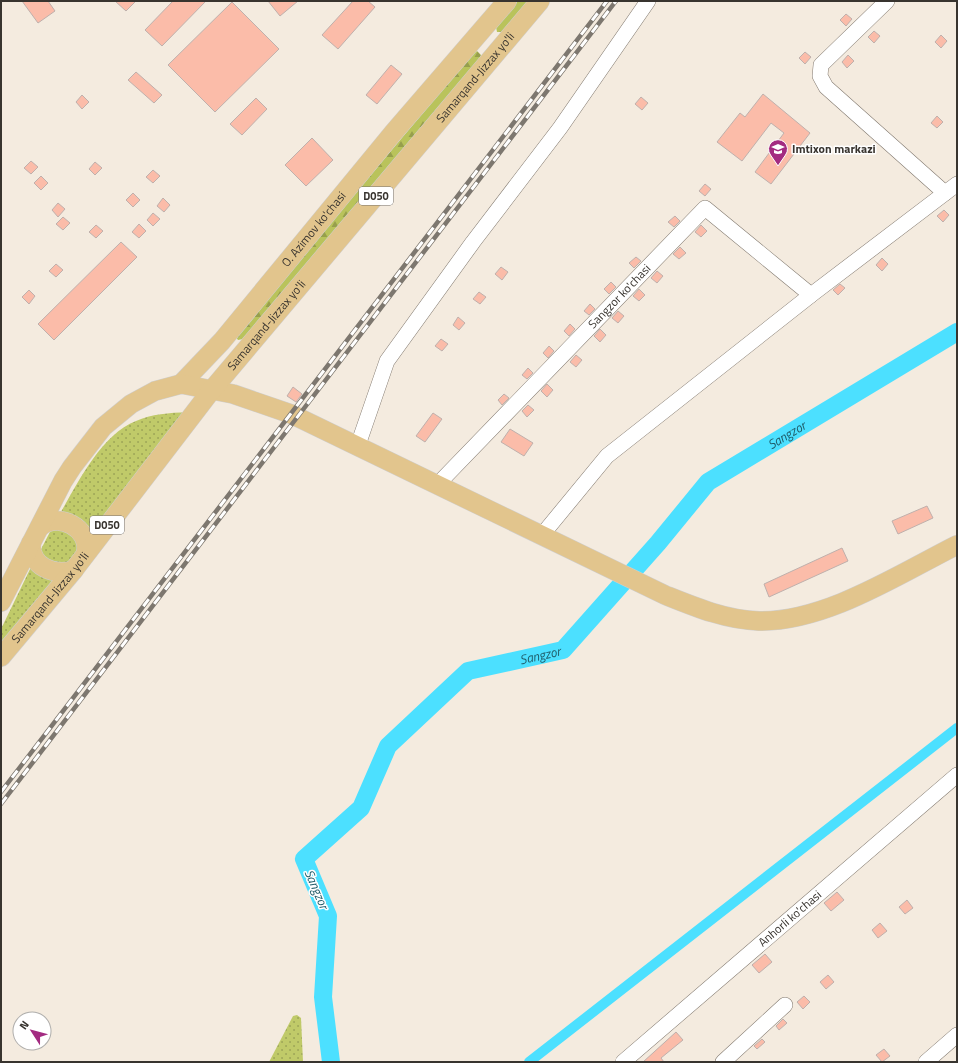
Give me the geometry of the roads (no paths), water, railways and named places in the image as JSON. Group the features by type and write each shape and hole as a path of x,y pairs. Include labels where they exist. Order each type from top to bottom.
{"main road":[{"name":"O. Azimov ko'chasi","path":"181,384 222,341 393,133 507,1"},
{"name":"Samarqand-Jizzax yo'li","path":"1,657 74,570 211,391 540,1"},
{"path":"469,45 479,43 486,45 489,51 488,62"},
{"path":"3,593 66,476 81,453 103,427 116,415 143,398 156,391 181,384 211,391 233,394 291,414 666,595 702,610 730,617 759,621 785,619 807,614 852,597 957,545"},
{"path":"74,570 62,572 48,570 34,558 31,554 35,535 46,522 52,520 67,522 81,532 86,540 86,553"}],"street":[{"path":"358,446 387,361 473,242 560,128 648,1"},
{"path":"887,1 821,65 820,76 826,87 945,194"},
{"path":"542,535 607,456 811,295 957,184"},
{"name":"Sangzor ko'chasi","path":"438,484 706,208 811,295"},
{"name":"Anhorli ko'chasi","path":"623,1062 957,775"},
{"path":"723,1062 786,1005"},
{"path":"927,1062 957,1035"}],"waterway":[{"name":"Sangzor","path":"331,1062 323,997 328,916 304,859 361,808 388,746 468,671 563,650 658,543 708,482 957,332"},
{"path":"529,1062 957,728"}],"railway":[{"path":"1,792 607,1"},
{"path":"1,804 616,1"}],"place":[{"name":"Imtixon markazi","path":"778,166"}]}
